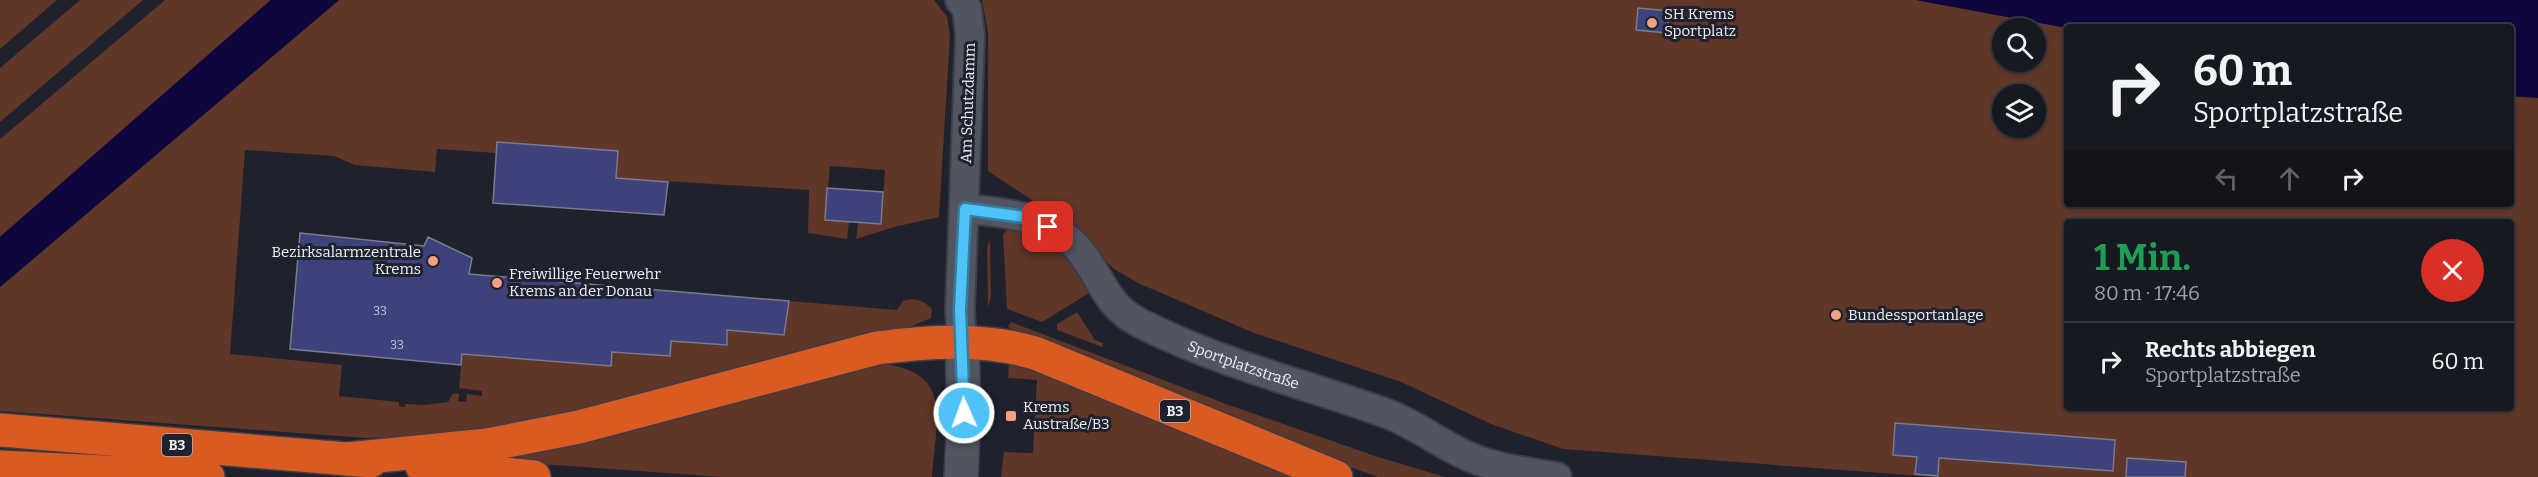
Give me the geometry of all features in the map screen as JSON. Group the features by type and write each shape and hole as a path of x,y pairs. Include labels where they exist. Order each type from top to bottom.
{"highway":[{"path":"348,459 498,443 579,427 877,348 912,343 962,343"},
{"name":"B3","path":"962,343 1001,344 1035,353 1336,477"},
{"name":"B3","path":"0,430 534,477"},
{"name":"B3","path":"0,466 208,477"},
{"path":"0,472 36,477"}],"main road":[{"path":"960,477 964,413 962,343"}],"street":[{"name":"Am Schutzdamm","path":"960,0 967,9 970,35 960,310 962,343"},
{"name":"Sportplatzstraße","path":"965,209 1032,218 1064,235 1085,257 1103,290 1119,311 1141,324 1242,366 1390,415 1473,458 1504,468 1557,477"}],"shaded area":[{"path":"0,0 57,0 0,49"},
{"path":"80,0 143,0 0,122 0,68"},
{"path":"165,0 271,0 0,237 0,139"},
{"path":"271,0 339,0 0,287 0,237"},
{"path":"339,0 934,0 947,17 950,35 939,217 894,227 856,239 858,223 881,224 885,170 830,166 825,220 849,222 847,239 808,233 809,190 616,178 618,151 497,142 496,153 437,149 435,172 355,165 334,156 245,150 230,354 342,365 339,396 399,402 399,406 405,407 405,404 425,405 448,402 453,393 459,394 458,401 466,402 467,394 482,396 482,391 459,388 462,354 610,366 612,352 669,356 671,341 727,344 727,330 784,335 789,301 897,310 903,301 915,299 922,301 932,309 931,318 902,330 576,415 486,433 366,438 0,411 0,287"},
{"path":"982,0 1916,0 2013,18 1992,18 1992,72 2046,72 2046,24 2064,27 2064,207 2514,207 2514,96 2538,98 2538,477 1935,477 1563,449 1491,424 1401,382 1254,333 1138,283 1114,269 1071,226 988,171 988,33"},
{"path":"1916,0 2538,0 2538,98 2514,96 2514,24 2064,24 2064,27 2046,24 2046,18 2013,18"},
{"path":"1009,228 1037,237 1057,250 1066,259 1089,293 1042,322 1007,309 1003,234"},
{"path":"990,240 991,296 988,308 987,248"},
{"path":"1077,312 1095,340 1103,343 1102,347 1057,330 1057,324"},
{"path":"1011,322 1229,405 1375,456 1445,477 1378,477 1015,331 1008,327"},
{"path":"1009,361 1035,367 1291,477 1001,477 1004,452 1033,453 1037,380 1008,378"},
{"path":"876,363 901,367 919,375 929,386 935,400 937,416 932,477 722,477 513,462 503,456"}],"building":[{"name":"SH Krems Sportplatz","path":"1638,8 1669,11 1667,33 1636,30"},
{"path":"497,142 618,151 616,178 668,182 664,215 493,203"},
{"path":"827,188 883,192 881,224 825,220"},
{"path":"300,233 424,246 428,237 472,258 469,274 789,301 784,335 727,330 727,345 671,341 670,356 612,352 611,366 462,354 461,365 290,349"},
{"path":"1895,423 2115,440 2113,471 1939,458 1938,476 1915,474 1917,457 1893,455"},
{"path":"2127,458 2186,462 2185,477 2126,477"}],"place":[{"name":"SH Krems Sportplatz","path":"1652,23"},
{"name":"Bezirksalarmzentrale Krems","path":"433,261"},
{"name":"Freiwillige Feuerwehr Krems an der Donau","path":"497,283"},
{"name":"Bundessportanlage","path":"1836,315"},
{"name":"Krems Austraße/B3","path":"1011,416"}],"route":[{"path":"964,413 960,310 965,209 996,211 1032,218 1048,227"}]}
